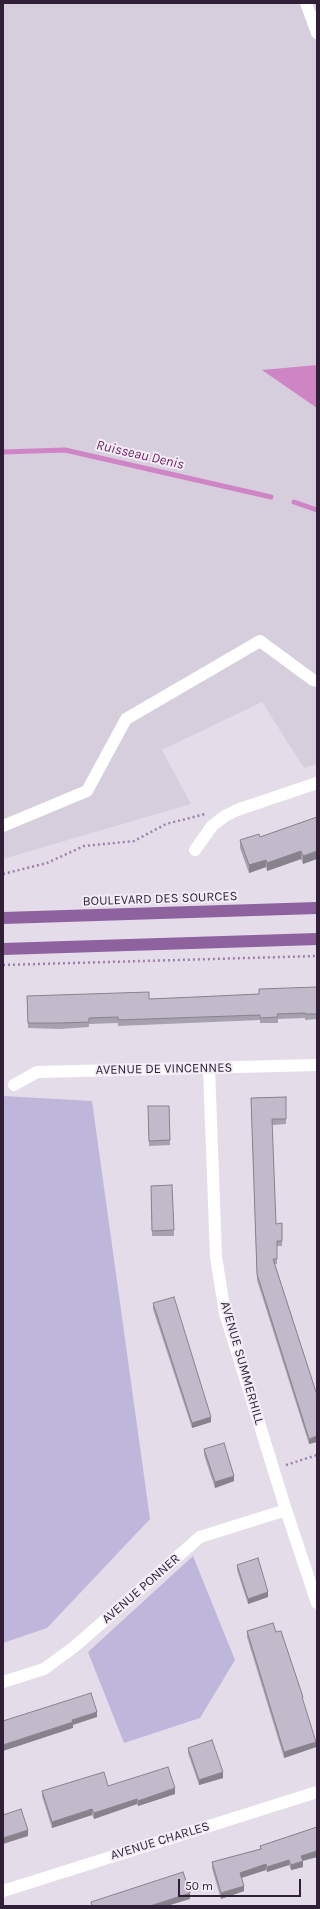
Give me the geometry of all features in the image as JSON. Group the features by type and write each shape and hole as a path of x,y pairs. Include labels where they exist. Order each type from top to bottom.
{"main road":[{"name":"BOULEVARD DES SOURCES","path":"3,918 317,908"},
{"path":"3,949 317,939"}],"street":[{"path":"306,3 317,33"},
{"path":"3,826 87,791 126,719 260,641 313,680 317,681"},
{"path":"195,850 207,832 218,821 237,810 317,783"},
{"name":"AVENUE DE VINCENNES","path":"14,1085 37,1072 317,1065"},
{"name":"AVENUE SUMMERHILL","path":"210,1068 217,1264 225,1312 286,1510 317,1603"},
{"name":"AVENUE PONNER","path":"3,1682 44,1668 74,1647 200,1537 286,1510"},
{"name":"AVENUE CHARLES","path":"3,1891 317,1792"}],"path":[{"path":"3,874 47,863 84,846 134,841 142,838 158,827 202,814 212,816 218,821"},
{"path":"3,965 317,956"},
{"path":"284,1465 317,1455"}],"shaded area":[{"path":"3,3 317,3 317,764 304,768 262,702 162,750 191,804 3,859"},
{"path":"317,365 317,408 262,370"},
{"path":"3,1096 92,1101 150,1519 47,1628 3,1643"},
{"path":"193,1556 235,1660 200,1718 124,1743 88,1652"}],"building":[{"path":"317,817 317,851 303,856 301,851 267,863 266,860 249,865 240,840 259,834 260,837"},
{"path":"317,987 317,1014 277,1014 278,1017 260,1018 260,1015 118,1020 118,1017 89,1018 89,1022 28,1023 27,996 149,992 149,999 259,994 259,989"},
{"path":"286,1097 286,1119 272,1119 276,1224 282,1223 282,1241 277,1241 277,1259 273,1259 317,1395 317,1436 309,1439 257,1274 251,1098"},
{"path":"148,1106 169,1106 170,1140 149,1141"},
{"path":"172,1185 174,1230 152,1231 151,1186"},
{"path":"174,1297 211,1417 192,1423 153,1303"},
{"path":"224,1443 234,1476 215,1482 204,1449"},
{"path":"258,1558 268,1592 248,1599 237,1565"},
{"path":"273,1623 276,1632 281,1631 316,1742 284,1752 247,1631"},
{"path":"91,1693 97,1712 72,1720 73,1722 3,1745 3,1721"},
{"path":"212,1740 223,1772 199,1780 188,1748"},
{"path":"168,1767 175,1788 138,1801 137,1799 94,1813 92,1809 52,1822 42,1791 104,1772 108,1786"},
{"path":"21,1809 28,1830 3,1838 3,1815"},
{"path":"317,1827 317,1851 301,1856 303,1861 291,1865 289,1860 267,1867 266,1864 240,1873 244,1886 221,1893 212,1862 261,1849 260,1846"},
{"path":"183,1872 190,1893 150,1906 92,1906 91,1902"}],"waterway":[{"name":"Ruisseau Denis","path":"3,452 65,450 271,497"},
{"name":"Ruisseau Denis","path":"294,502 317,510"}]}
